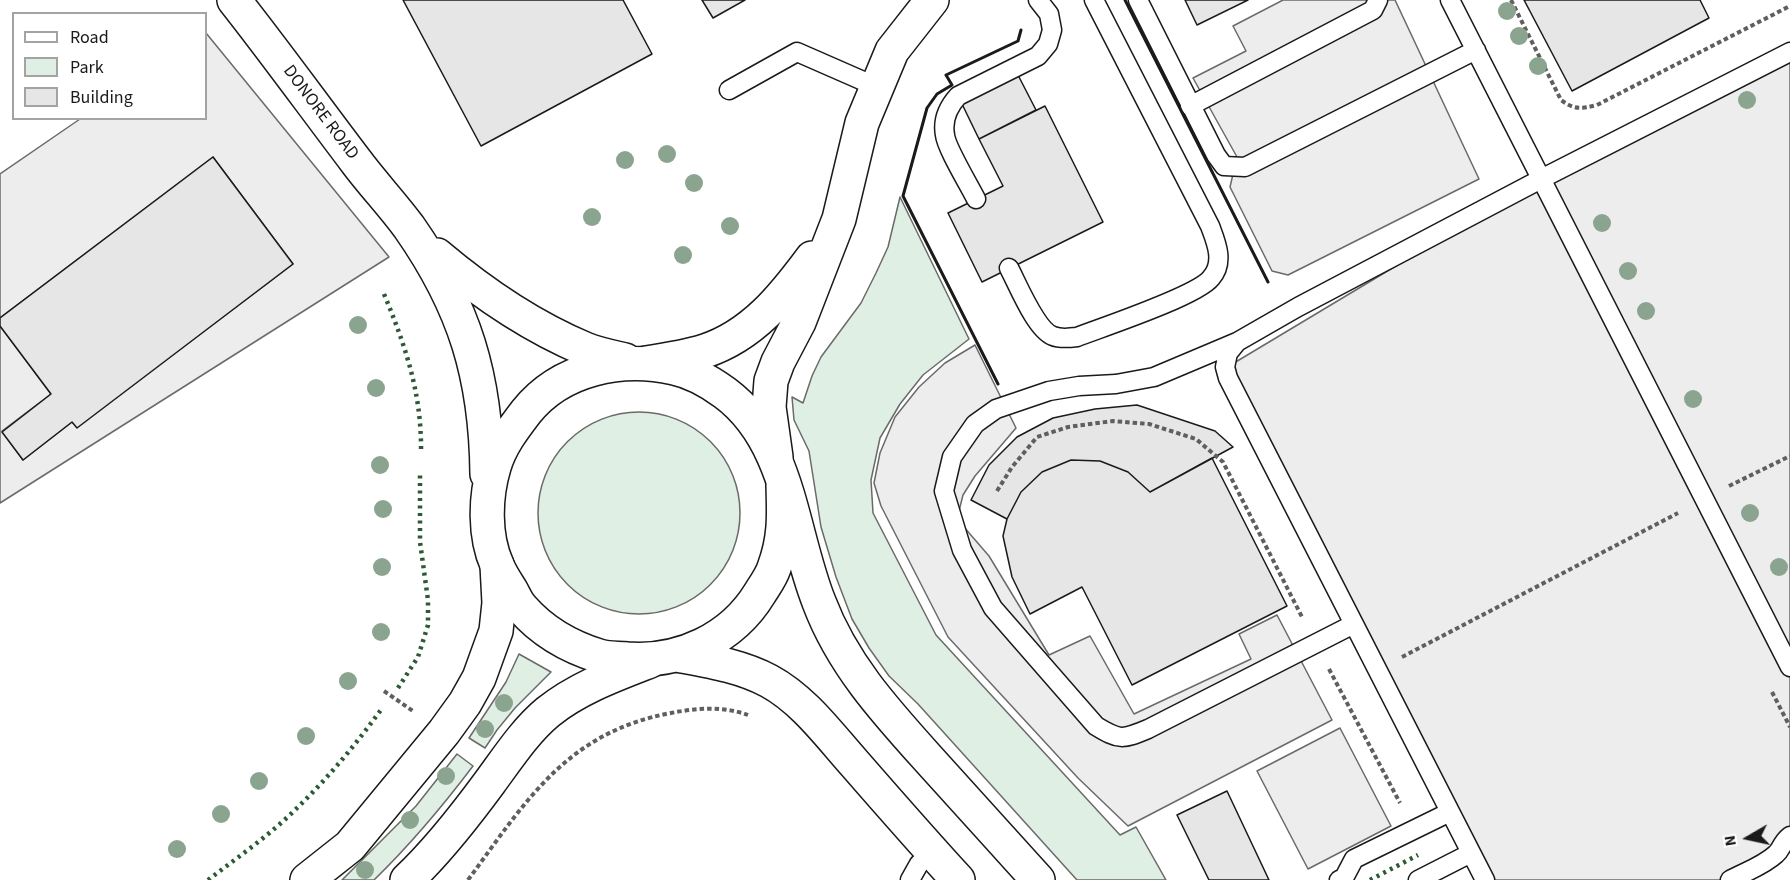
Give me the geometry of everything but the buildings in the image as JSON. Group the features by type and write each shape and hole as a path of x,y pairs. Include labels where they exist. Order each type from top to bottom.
{"street":[{"name":"DONORE ROAD","path":"234,0 408,226 437,270 453,301 476,366 483,406 488,503"},
{"path":"407,880 420,868 534,726 548,712 599,681 717,638 750,608 773,571 785,529 770,406 771,381 778,362 799,322 839,219 862,123 892,51 932,0"},
{"path":"307,880 350,846 444,732 465,703 479,678 496,631 499,603 497,565 488,534 488,503 494,466 509,433 532,404 562,382 596,368 680,358 706,351 730,340 753,325 791,286 839,219"},
{"name":"DONORE ROAD","path":"408,226 469,282 502,306 546,331 587,350 679,369 710,382 737,402 759,427 779,471"},
{"path":"779,471 819,602 837,642 859,677 889,715 1038,880"},
{"path":"497,565 521,607 557,639 602,657 715,662 747,671 771,682 794,699 821,726 958,880"}],"lane":[{"path":"976,199 945,136 945,118 950,105 958,96 1038,56 1048,44 1052,30 1049,14 1038,0"},
{"path":"1009,268 1043,331 1054,337 1063,338 1077,337 1194,291 1212,278 1217,264 1219,251 1210,226 1094,0"},
{"path":"1138,0 1190,106 1224,166 1245,167 1476,50"},
{"path":"1190,106 1372,10 1378,0"},
{"path":"1450,0 1790,667"},
{"path":"729,90 797,52 877,87"},
{"path":"1354,624 1148,729 1130,736 1114,737 1096,726 993,608 962,550 953,526 944,491 952,457 975,424 996,409 1049,391 1079,386 1116,384 1154,377 1238,342 1298,307 1541,179 1790,52"},
{"path":"1238,342 1228,353 1225,367 1228,378 1485,880"},
{"path":"1339,880 1344,878 1354,860 1450,812"},
{"path":"1730,880 1768,861 1779,852 1781,843 1790,836"},
{"path":"910,880 919,864 932,851"},
{"path":"1420,880 1471,853"}],"path":[{"path":"1510,0 1561,100 1569,106 1580,109 1597,105 1790,6"},
{"path":"997,491 1012,467 1037,437 1068,427 1113,421 1149,424 1196,440 1223,462 1414,830"},
{"path":"1377,669 1790,456"},
{"path":"384,691 418,714"},
{"path":"468,880 532,795 565,761 584,746 627,725 654,716 682,711 722,709 750,716"}],"green space":[{"path":"900,197 969,339 923,375 900,404 880,438 871,480 873,513 936,635 1120,835 1136,827 1166,880 1077,880 918,704 889,676 852,619 821,527 809,451 794,420 792,397 803,403 821,357 861,303 888,247"},
{"path":"639,412 668,416 687,424 717,449 728,465 736,484 740,513 736,542 728,561 703,591 687,602 668,610 639,614 610,610 591,602 561,577 550,561 542,542 538,513 542,484 550,465 575,435 591,424 610,416"},
{"path":"519,654 551,672 515,708 485,748 469,738 506,682"},
{"path":"457,754 473,766 413,839 374,880 342,880 416,806"}],"shaded area":[{"path":"1283,0 1395,0 1479,179 1288,275 1272,271 1230,187 1237,157 1193,78 1246,51 1233,26"},
{"path":"207,34 389,257 0,503 0,326 51,394 2,431 23,460 72,422 77,427 293,264 213,157 0,318 0,174 79,120 207,120"},
{"path":"1790,61 1790,848 1730,880 1481,880 1229,366 1541,179"},
{"path":"975,345 1016,428 975,476 963,495 957,519 989,556 1049,655 1090,636 1134,714 1251,659 1239,634 1277,615 1332,720 1128,826 1078,778 948,637 881,506 874,483 880,453 895,417 919,387 945,363"},
{"path":"1340,728 1391,826 1308,869 1257,771"}],"hedge":[{"path":"384,294 406,352 416,391 421,453"},
{"path":"398,688 418,657 428,625 428,600 420,542 420,473"},
{"path":"208,880 287,818 342,759 383,707"},
{"path":"1370,880 1418,855"}],"wall":[{"path":"1125,0 1268,282"},
{"path":"998,384 903,196 927,108 937,94 952,85 946,75 1018,41 1021,30"}]}
